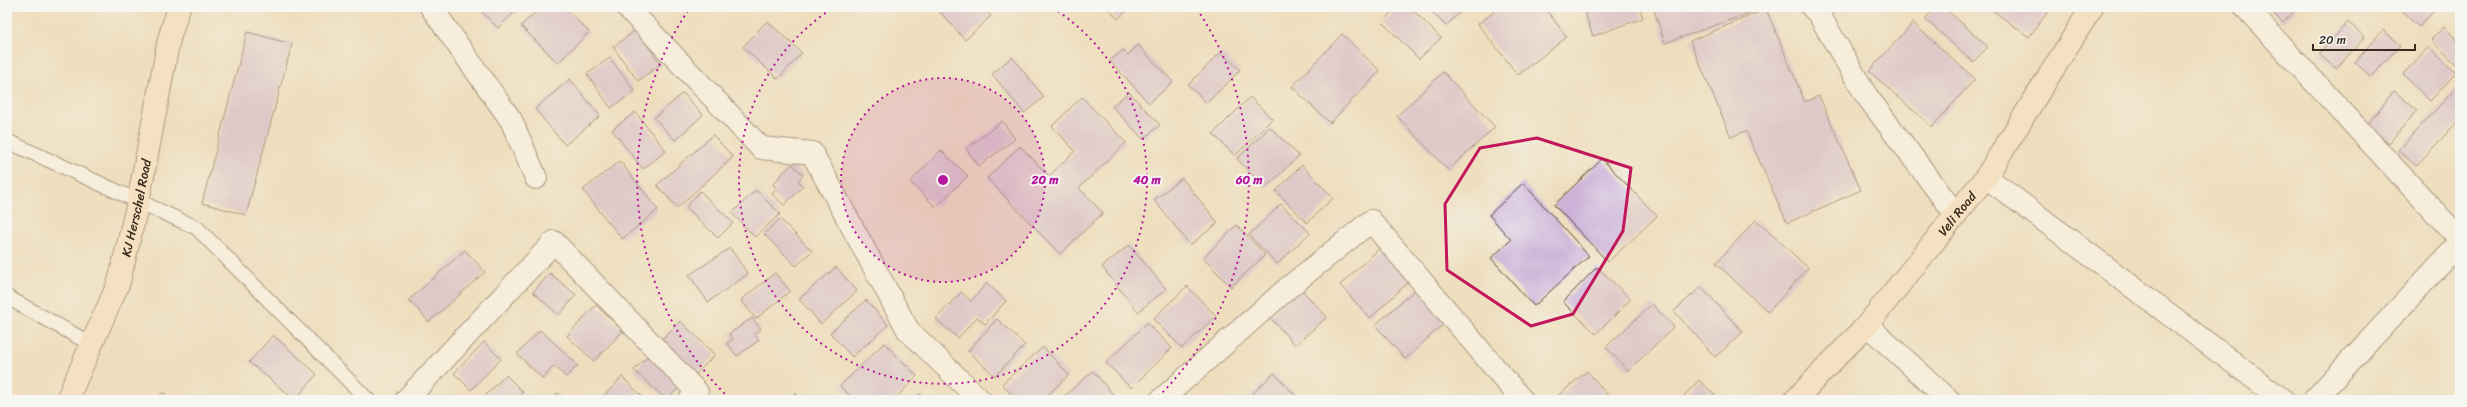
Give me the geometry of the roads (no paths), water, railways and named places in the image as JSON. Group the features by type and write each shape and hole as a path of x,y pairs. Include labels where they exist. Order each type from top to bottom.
{"main road":[{"name":"KJ Herschel Road","path":"67,400 119,282 138,202 169,39 179,7"},
{"name":"Veli Road","path":"1795,400 1867,325 1986,177 2092,7"}],"street":[{"path":"431,7 511,120 536,178"},
{"path":"627,7 761,148 812,153 908,330 980,400"},
{"path":"1812,7 1818,13 1866,95 1956,215"},
{"path":"2245,7 2460,240"},
{"path":"1986,177 2283,400"},
{"path":"1161,400 1289,287 1372,221 1522,400"},
{"path":"406,400 554,242 697,392 690,400"},
{"path":"2314,400 2460,243"},
{"path":"1867,325 1949,400"}],"lane":[{"path":"7,141 197,228 368,400"},
{"path":"7,297 92,344"}]}
